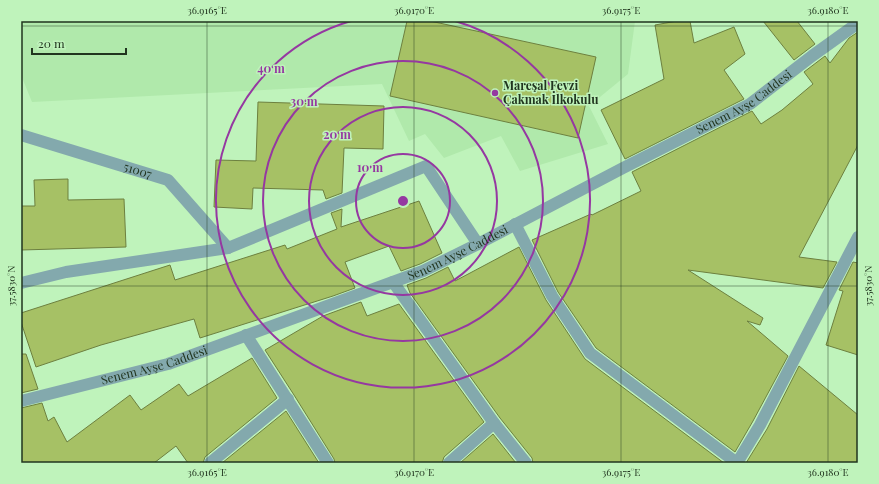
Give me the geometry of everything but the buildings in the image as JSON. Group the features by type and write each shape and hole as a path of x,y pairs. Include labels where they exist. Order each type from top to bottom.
{"street":[{"name":"Senem Ayşe Caddesi","path":"21,401 168,364 423,271 750,104 858,23"},
{"name":"51007","path":"22,134 168,180 228,248"},
{"path":"21,282 66,272 228,248 426,166 478,244"},
{"path":"515,224 552,296 590,353 737,463 760,425 858,237"},
{"path":"393,282 494,423 526,463"},
{"path":"246,335 328,463"},
{"path":"210,463 288,399"},
{"path":"449,463 494,423"}],"shaded area":[{"name":"Mareşal Fevzi Çakmak İlkokulu","path":"21,21 635,21 628,74 589,106 608,144 520,171 501,136 444,158 425,134 409,141 382,84 32,102 21,75"}],"place":[{"name":"Mareşal Fevzi Çakmak İlkokulu","path":"495,93"}]}
